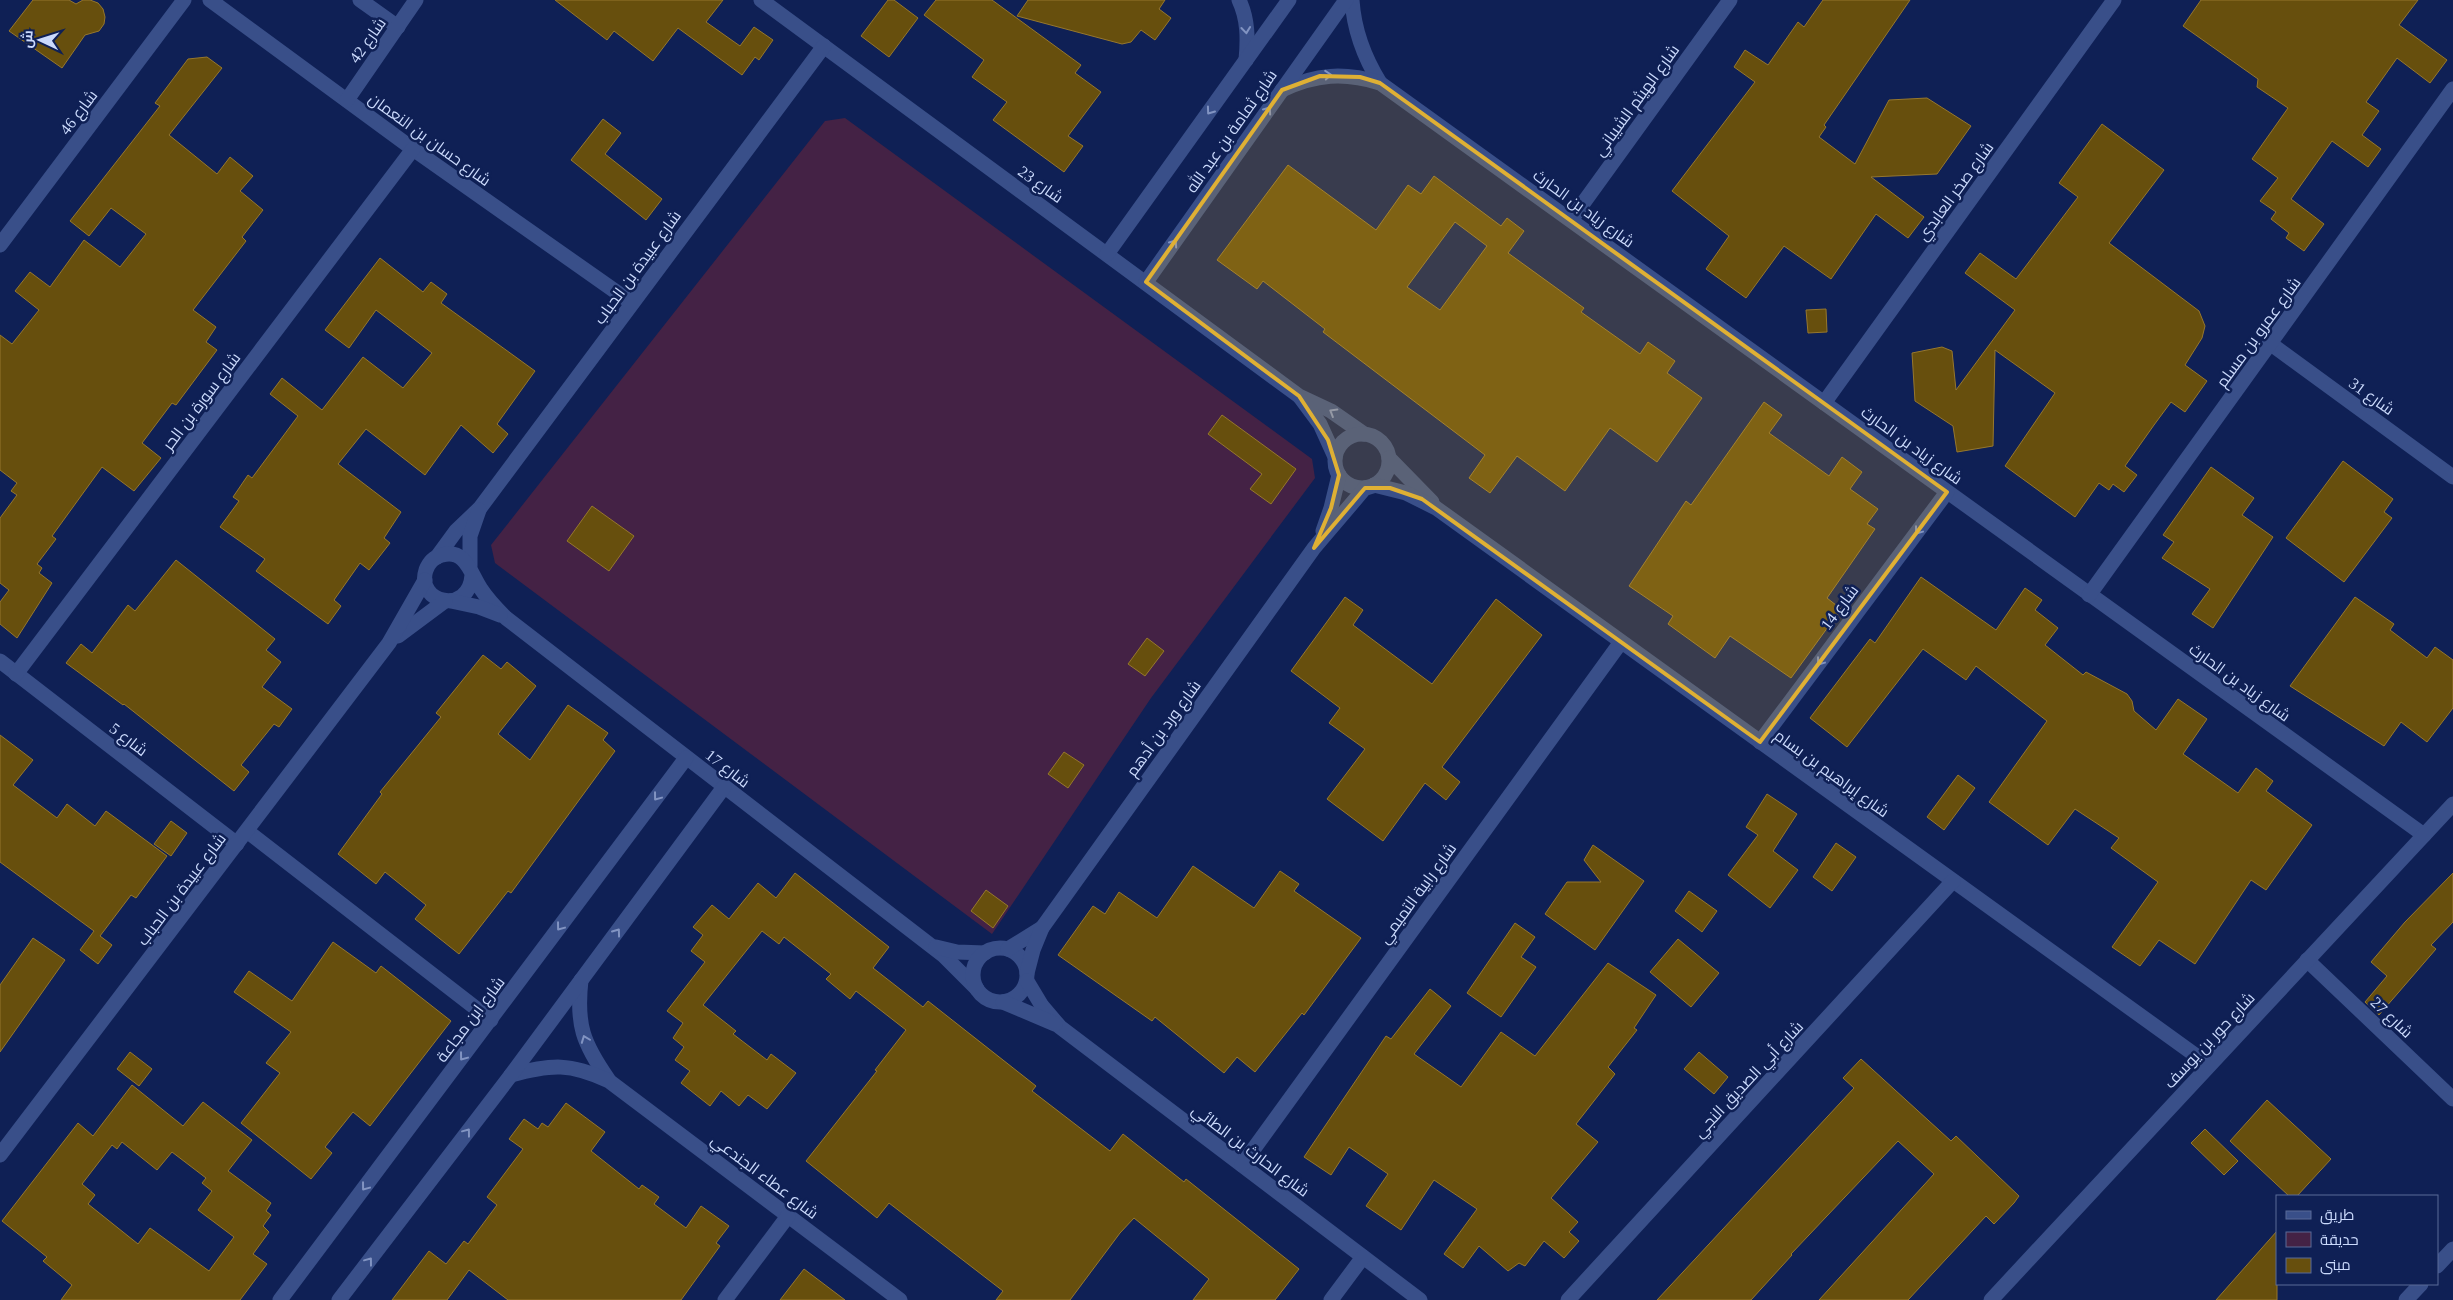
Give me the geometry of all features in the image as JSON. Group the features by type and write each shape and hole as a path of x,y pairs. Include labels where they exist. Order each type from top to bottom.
{"street":[{"name":"شارع 46","path":"0,245 184,0"},
{"name":"شارع حسان بن النعمان","path":"210,0 413,148 632,303"},
{"path":"360,0 398,27"},
{"name":"شارع 42","path":"347,100 416,0"},
{"name":"شارع 23","path":"761,0 1300,396 1332,411 1364,434"},
{"path":"1239,0 1246,22 1248,41 1246,60"},
{"name":"شارع ثمامة بن عبد الله","path":"1107,254 1289,0"},
{"name":"شارع ثمامة بن عبد الله","path":"1146,282 1346,0"},
{"name":"شارع زياد بن الحارث","path":"1352,0 1356,31 1362,49 1380,83"},
{"name":"شارع الهيثم الشيباني","path":"1571,220 1730,0"},
{"name":"شارع صخر العابدي","path":"1824,403 2114,0"},
{"name":"شارع عبيدة بن الحباب","path":"437,557 456,531 480,508 824,46"},
{"name":"شارع زياد بن الحارث","path":"1282,90 1300,81 1327,76 1360,77 1380,83 2424,835"},
{"name":"شارع عمرو بن مسلم","path":"2089,595 2452,92"},
{"name":"شارع سورة بن الحر","path":"16,674 413,148"},
{"name":"شارع 31","path":"2271,344 2453,477"},
{"name":"شارع 23","path":"1300,396 1320,424 1335,456"},
{"path":"1354,434 1364,434 1381,441 1389,458 1388,469 1383,478 1370,486 1355,487 1346,483 1339,475 1335,456 1338,447 1345,440 1354,434"},
{"name":"شارع إبراهيم بن بسام","path":"1389,458 1414,482 1436,508"},
{"name":"شارع ورد بن أدهم","path":"1314,548 1331,508 1339,475"},
{"name":"شارع إبراهيم بن بسام","path":"1370,486 1406,493 1436,508 2209,1065"},
{"name":"شارع ورد بن أدهم","path":"1027,977 1033,950 1042,928 1314,548 1370,486"},
{"name":"شارع 14","path":"1760,742 1947,492"},
{"name":"شارع عبيدة بن الحباب","path":"471,570 470,536 480,508"},
{"path":"451,554 458,556 471,570 471,582 464,595 448,601 431,595 424,580 427,567 437,557 451,554"},
{"name":"شارع 17","path":"471,570 492,605 506,618 930,945 955,966 977,989"},
{"name":"شارع عبيدة بن الحباب","path":"0,1155 389,643 424,580"},
{"name":"شارع عبيدة بن الحباب","path":"389,643 448,601"},
{"name":"شارع 17","path":"448,601 479,607 506,618"},
{"name":"شارع رابية التميمي","path":"1242,1165 1621,642"},
{"name":"شارع 5","path":"0,661 237,844"},
{"name":"شارع ابن مجاعة","path":"280,1300 686,758"},
{"path":"339,1300 511,1075 724,787"},
{"name":"شارع حور بن يوسف","path":"1991,1300 2453,804"},
{"path":"247,831 491,1020"},
{"name":"شارع أبي الصديق النجي","path":"1568,1300 1953,881"},
{"name":"شارع ورد بن أدهم","path":"1008,949 1042,928"},
{"name":"شارع 17","path":"930,945 957,952 985,953"},
{"path":"992,949 1008,949 1021,958 1027,977 1018,995 1003,1002 988,1000 977,989 974,982 975,966 985,953 992,949"},
{"name":"شارع 27","path":"2307,960 2453,1099"},
{"name":"شارع الحارث بن الطائي","path":"1027,977 1042,1006 1060,1027 1420,1300"},
{"name":"شارع عطاء الجندعي","path":"581,980 578,1005 581,1030 590,1052 609,1081"},
{"name":"شارع الحارث بن الطائي","path":"1003,1002 1060,1027"},
{"name":"شارع عطاء الجندعي","path":"511,1075 542,1066 566,1066 589,1071 609,1081 900,1300"},
{"path":"724,1300 788,1216"},
{"path":"2438,1265 2453,1249"},
{"path":"1331,1300 1363,1257"},
{"path":"2406,1300 2420,1285"}],"highlighted area":[{"path":"1320,76 1360,77 1380,83 1947,492 1760,742 1422,499 1390,488 1365,488 1314,548 1331,508 1339,475 1328,440 1299,396 1146,282 1282,90"}],"green space":[{"path":"845,118 1312,459 1315,478 1151,698 992,934 495,563 491,545 825,121"}],"building":[{"path":"33,0 69,0 76,4 83,0 90,0 98,3 103,9 104,24 99,31 85,35 62,68 9,31"},
{"path":"555,0 723,0 706,22 740,46 754,27 773,40 759,60 755,57 742,75 678,28 653,61 614,31 607,40"},
{"path":"888,0 894,0 918,18 889,57 861,36"},
{"path":"936,0 992,0 1081,65 1075,73 1101,92 1068,136 1083,146 1064,172 993,120 1007,102 972,77 984,60 924,15"},
{"path":"1028,0 1165,0 1159,9 1171,18 1155,40 1141,30 1131,42 1122,44 1017,16"},
{"path":"1823,0 1910,0 1824,125 1826,127 1819,137 1855,164 1889,100 1927,98 1971,126 1937,174 1871,177 1924,217 1908,238 1876,214 1831,279 1784,246 1746,298 1706,269 1729,236 1672,191 1755,82 1734,67 1745,50 1768,65 1798,22 1804,27"},
{"path":"2201,0 2418,0 2399,25 2447,60 2430,83 2397,58 2366,102 2379,111 2362,135 2381,149 2368,167 2332,141 2291,199 2324,224 2304,251 2286,238 2289,233 2271,219 2276,212 2260,201 2278,178 2252,159 2288,108 2257,87 2258,79 2183,26"},
{"path":"207,57 222,68 169,135 217,174 230,157 253,176 240,191 263,210 242,237 246,241 193,310 216,327 206,342 217,350 176,405 172,403 142,443 161,458 134,491 102,467 52,536 56,539 37,564 42,568 39,573 52,583 17,638 0,624 0,602 9,590 0,583 0,518 17,495 11,491 17,483 0,470 0,335 12,344 39,310 15,291 30,272 50,287 84,240 120,267 146,234 111,208 89,236 70,221 160,106 155,103 188,59"},
{"path":"603,119 621,133 605,154 662,199 646,220 571,160"},
{"path":"2102,124 2164,170 2109,243 2199,311 2205,326 2202,338 2185,365 2207,381 2185,412 2171,402 2125,466 2137,475 2124,492 2113,484 2109,490 2099,483 2075,517 2005,466 2055,393 1995,350 1993,446 1957,452 1953,426 1915,401 1912,353 1942,347 1952,351 1956,390 2015,310 1965,273 1980,253 2016,279 2078,197 2059,183"},
{"path":"1288,165 1376,230 1408,185 1421,194 1434,176 1501,226 1507,218 1524,231 1508,253 1584,308 1581,312 1640,354 1648,342 1675,361 1667,373 1702,398 1657,462 1610,428 1565,491 1517,456 1490,493 1469,478 1485,455 1323,332 1325,329 1263,281 1257,289 1217,260","holes":["1455,222 1487,246 1440,310 1407,287"]},
{"path":"380,258 423,292 431,282 447,294 441,303 535,371 497,424 508,434 493,453 461,425 425,475 366,429 338,464 401,512 384,538 390,543 369,570 360,563 334,600 341,606 328,624 256,571 265,559 220,527 239,501 233,497 248,475 252,478 298,416 270,394 282,378 322,410 363,357 403,388 432,353 376,310 349,348 325,330"},
{"path":"1826,309 1827,332 1808,333 1806,310"},
{"path":"1764,402 1782,415 1769,433 1829,476 1842,457 1862,472 1850,489 1878,509 1867,524 1875,529 1827,598 1841,609 1791,678 1730,636 1715,658 1668,624 1673,616 1629,586 1686,501 1691,505"},
{"path":"1222,415 1296,469 1271,504 1250,489 1262,474 1208,434"},
{"path":"2343,461 2393,499 2384,512 2392,518 2344,582 2286,538"},
{"path":"2211,467 2254,498 2242,515 2273,537 2213,628 2192,614 2210,589 2162,558 2174,542 2163,535"},
{"path":"592,506 634,536 609,571 567,541"},
{"path":"176,560 275,639 266,650 281,662 262,687 292,709 279,727 274,724 241,765 249,772 234,791 124,704 66,663 81,644 92,653 128,605 135,611"},
{"path":"1921,577 1996,630 2025,588 2042,600 2035,610 2058,628 2045,645 2083,675 2086,672 2127,694 2132,701 2134,711 2156,730 2178,699 2207,719 2183,754 2238,793 2256,768 2273,781 2266,791 2312,825 2266,890 2251,880 2195,964 2159,940 2140,966 2112,947 2158,882 2111,848 2119,838 2075,809 2048,845 1989,802 2047,721 1976,666 1966,680 1923,649 1847,747 1810,718 1870,639 1875,643"},
{"path":"1345,597 1363,610 1353,625 1432,684 1496,599 1542,635 1442,767 1460,782 1446,800 1425,783 1383,841 1327,799 1365,749 1329,723 1340,708 1291,671"},
{"path":"2355,597 2394,624 2390,630 2427,658 2435,647 2453,660 2453,708 2427,742 2401,722 2384,746 2290,686"},
{"path":"1147,638 1164,651 1145,676 1128,664"},
{"path":"483,655 501,669 507,662 536,686 498,734 530,760 568,705 608,733 603,740 615,751 511,893 508,891 459,954 415,919 426,905 385,872 376,884 338,854 382,794 380,792 441,717 436,713"},
{"path":"0,735 33,760 13,785 57,818 67,804 95,826 106,811 167,856 136,898 131,895 100,936 112,945 98,964 80,950 94,931 0,862"},
{"path":"1064,752 1084,765 1068,788 1048,774"},
{"path":"1958,775 1975,788 1944,830 1927,817"},
{"path":"1767,794 1797,814 1773,851 1798,870 1770,908 1728,875 1758,835 1746,827"},
{"path":"171,821 187,833 171,856 154,844"},
{"path":"1836,843 1856,857 1832,891 1813,877"},
{"path":"1593,845 1644,881 1595,950 1545,914 1567,882 1601,882 1584,860"},
{"path":"1193,866 1254,908 1280,871 1299,884 1294,891 1361,938 1304,1015 1302,1013 1255,1072 1237,1057 1224,1073 1155,1017 1152,1021 1058,955 1093,906 1105,914 1119,892 1157,918"},
{"path":"795,873 889,947 873,968 923,1007 928,1001 1036,1086 1032,1091 1110,1151 1123,1134 1184,1182 1186,1179 1299,1269 1275,1300 1193,1300 1209,1279 1134,1218 1120,1233 1070,1300 996,1300 1003,1291 889,1203 877,1218 806,1161 877,1071 875,1070 906,1030 856,991 850,999 826,979 831,974 784,937 779,944 762,931 703,1005 736,1031 733,1034 767,1060 771,1054 796,1073 767,1109 748,1095 739,1106 721,1091 710,1106 681,1083 690,1071 675,1060 684,1047 673,1038 683,1023 667,1011 705,962 691,951 703,935 693,927 712,905 729,919 758,883 776,898"},
{"path":"2453,873 2453,922 2431,945 2436,949 2379,1015 2365,1002 2387,976 2371,962 2405,922"},
{"path":"986,890 1008,906 993,928 971,911"},
{"path":"1689,891 1717,911 1702,932 1675,911"},
{"path":"1515,923 1535,937 1521,957 1536,967 1501,1017 1467,993"},
{"path":"33,938 65,960 0,1052 0,985"},
{"path":"1678,939 1719,973 1691,1007 1650,972"},
{"path":"333,942 376,973 381,966 451,1021 370,1126 353,1112 325,1147 332,1153 311,1179 241,1123 280,1073 266,1063 291,1032 234,992 249,971 292,1001"},
{"path":"1608,963 1656,995 1634,1028 1637,1030 1608,1067 1615,1074 1576,1124 1598,1142 1551,1198 1578,1222 1569,1232 1579,1241 1564,1258 1544,1241 1525,1266 1519,1263 1508,1271 1479,1246 1463,1268 1444,1254 1477,1209 1434,1180 1401,1230 1366,1206 1388,1174 1349,1147 1331,1175 1304,1157 1386,1036 1391,1039 1430,989 1451,1006 1414,1054 1461,1087 1501,1032 1535,1056"},
{"path":"130,1052 152,1069 139,1086 117,1069"},
{"path":"1699,1052 1728,1077 1714,1094 1684,1069"},
{"path":"1861,1059 1951,1141 1956,1136 2019,1196 2014,1203 1994,1224 1986,1216 1908,1300 1819,1300 1934,1174 1898,1141 1791,1254 1751,1300 1657,1300 1854,1088 1843,1078"},
{"path":"132,1085 183,1126 203,1102 252,1140 228,1171 271,1203 266,1211 271,1215 263,1226 269,1232 253,1254 267,1264 240,1300 61,1300 72,1285 43,1261 47,1257 2,1221 78,1123 93,1136","holes":["122,1142 157,1170 172,1152 206,1178 202,1183 212,1191 198,1210 234,1237 209,1271 150,1228 138,1244 88,1204 95,1195 82,1184 112,1145 117,1149"]},
{"path":"2267,1100 2331,1159 2298,1195 2288,1195 2230,1141"},
{"path":"566,1103 605,1132 591,1151 639,1189 642,1185 659,1197 654,1204 686,1228 701,1206 729,1226 716,1243 720,1246 681,1300 508,1300 469,1270 447,1300 392,1300 429,1251 446,1264 464,1241 468,1244 497,1205 487,1197 523,1149 509,1139 524,1119 538,1129 542,1123 548,1127"},
{"path":"2205,1129 2238,1161 2224,1175 2191,1143"},
{"path":"2276,1232 2277,1300 2216,1300"},
{"path":"804,1269 845,1300 780,1300"}]}
